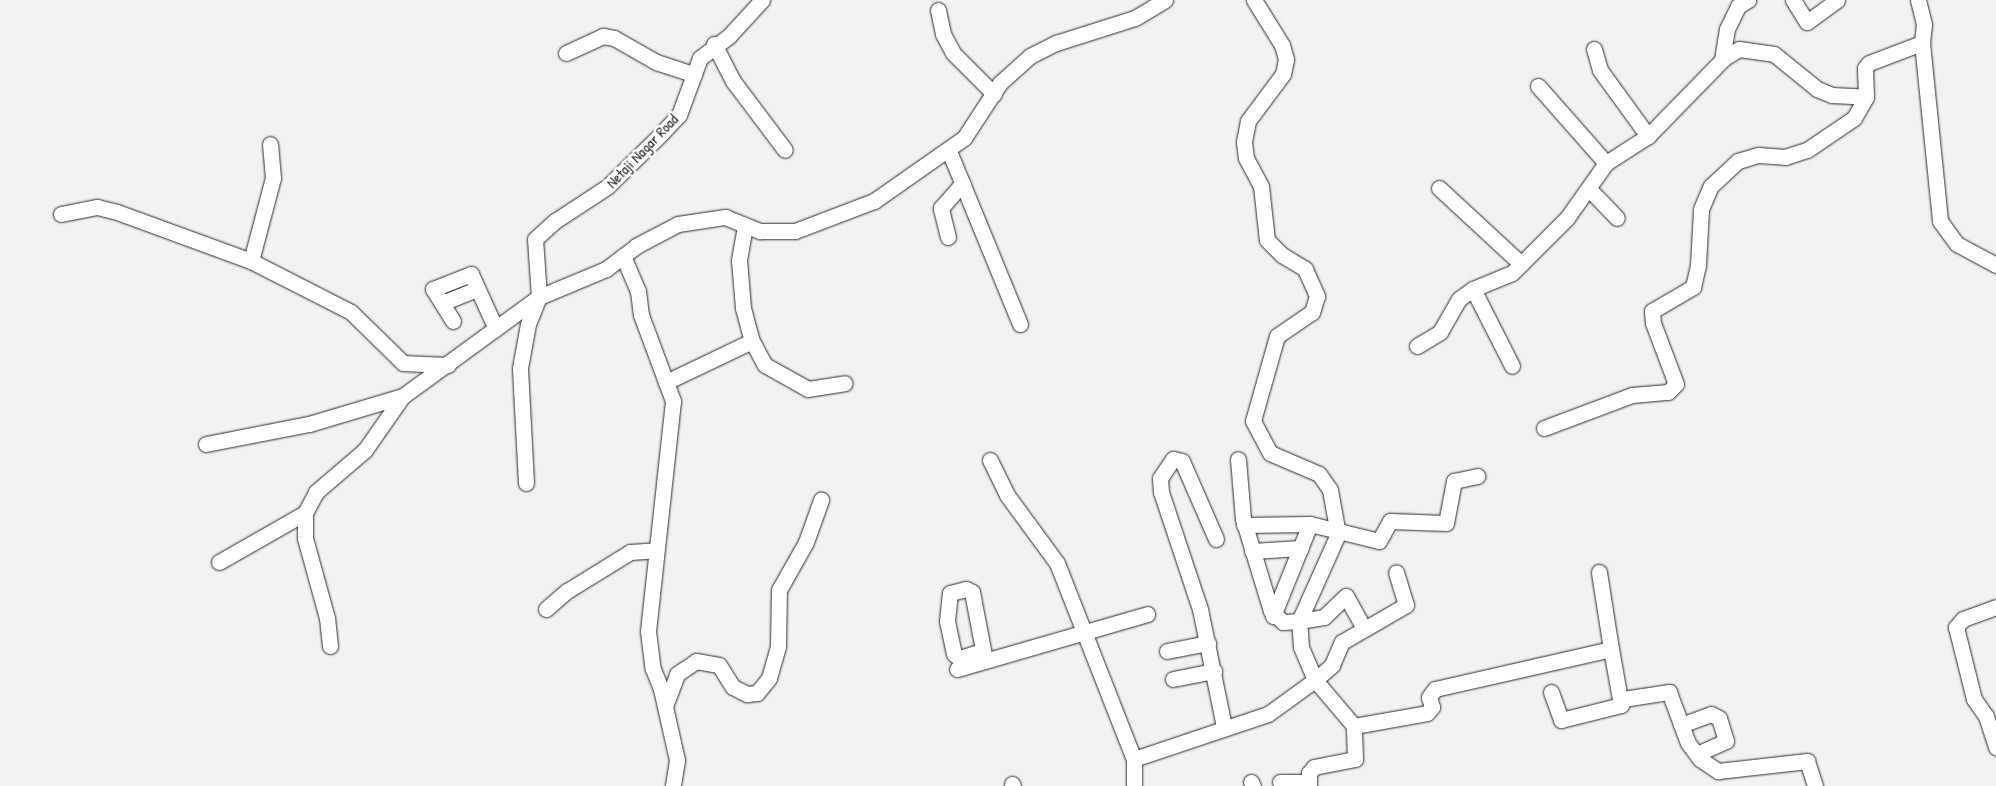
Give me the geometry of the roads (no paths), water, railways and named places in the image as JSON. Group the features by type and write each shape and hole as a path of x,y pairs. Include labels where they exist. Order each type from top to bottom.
{"street":[{"name":"Netaji Nagar Road","path":"539,297 536,239 540,232 607,187 661,134 679,115 700,58 714,44 729,36 762,0"},
{"path":"206,444 309,424 403,396 539,297 592,276 678,224 725,217 760,231 807,230 874,202 949,151 964,138 1000,83 1030,56 1056,43 1135,18 1165,0"},
{"path":"1254,0 1282,45 1286,59 1283,74 1248,121 1244,142 1246,158 1261,186 1267,240 1282,255 1304,269 1317,296 1312,312 1277,336 1253,421 1270,454 1325,480 1330,490 1337,528 1336,540 1299,621 1301,647 1315,680 1354,726 1355,759 1314,767 1309,773 1309,784 1280,781"},
{"path":"1722,60 1727,29 1738,6 1748,0"},
{"path":"1793,0 1807,22 1837,0"},
{"path":"1918,0 1924,24 1922,43 1940,221 1949,238 1996,265"},
{"path":"938,10 943,34 953,53 994,94"},
{"path":"566,53 602,36 614,38 656,62 694,74"},
{"path":"1544,428 1632,395 1668,392 1676,384 1653,323 1652,312 1693,287 1698,265 1701,209 1710,186 1738,161 1758,155 1785,157 1807,150 1854,118 1866,97 1865,68 1869,63 1922,43"},
{"path":"714,44 733,82 785,150"},
{"path":"1417,346 1440,332 1459,299 1473,289 1512,273 1567,218 1606,163 1648,136 1722,60 1739,50 1753,48 1774,54 1817,89 1832,96 1866,97"},
{"path":"1594,49 1600,70 1648,136"},
{"path":"1538,86 1606,163"},
{"path":"251,261 273,178 270,144"},
{"path":"949,151 1020,324"},
{"path":"948,237 941,208 963,183"},
{"path":"1439,188 1521,264"},
{"path":"1589,189 1617,218"},
{"path":"61,214 97,207 117,212 251,261 351,312 403,363 448,365"},
{"path":"745,226 739,260 743,308 752,341 765,364 802,387 844,382"},
{"path":"623,256 638,291 641,315 666,382 672,419 648,631 653,669 677,760 673,786"},
{"path":"453,321 434,287 471,274 476,289 496,329"},
{"path":"1473,289 1512,366"},
{"path":"526,483 520,368 528,324 539,297"},
{"path":"666,382 752,341"},
{"path":"330,646 327,618 305,538 305,513 316,492 365,450 403,396"},
{"path":"1216,538 1182,461 1173,459 1160,478 1161,492 1208,643 1224,727"},
{"path":"1238,459 1244,525 1273,616 1283,622 1324,616 1346,596 1364,628"},
{"path":"990,460 1007,495 1057,563 1086,630 1134,759 1134,786"},
{"path":"1244,525 1310,524 1337,528 1376,541 1382,538 1390,521 1442,526 1449,520 1454,481 1477,476"},
{"path":"664,707 677,674 696,660 719,665 732,687 747,694 757,693 769,678 778,646 779,590 806,542 821,500"},
{"path":"219,562 305,513"},
{"path":"1273,616 1310,524"},
{"path":"1252,551 1301,548"},
{"path":"546,609 567,590 630,552 656,550"},
{"path":"1599,572 1611,649 1623,699"},
{"path":"1134,759 1224,727 1268,714 1315,680 1332,665 1342,642 1406,606 1396,573"},
{"path":"1996,607 1963,619 1956,627 1974,699 1986,716 1996,747"},
{"path":"957,669 984,656 1146,614"},
{"path":"1167,651 1208,643"},
{"path":"1354,726 1428,713 1432,706 1429,697 1435,689 1611,649"},
{"path":"1173,679 1214,671"},
{"path":"1551,692 1561,720 1618,706 1623,699 1667,691 1682,726 1697,754 1709,767 1725,772 1808,761 1815,786"},
{"path":"1682,726 1711,714 1719,718 1726,741 1697,754"}]}
